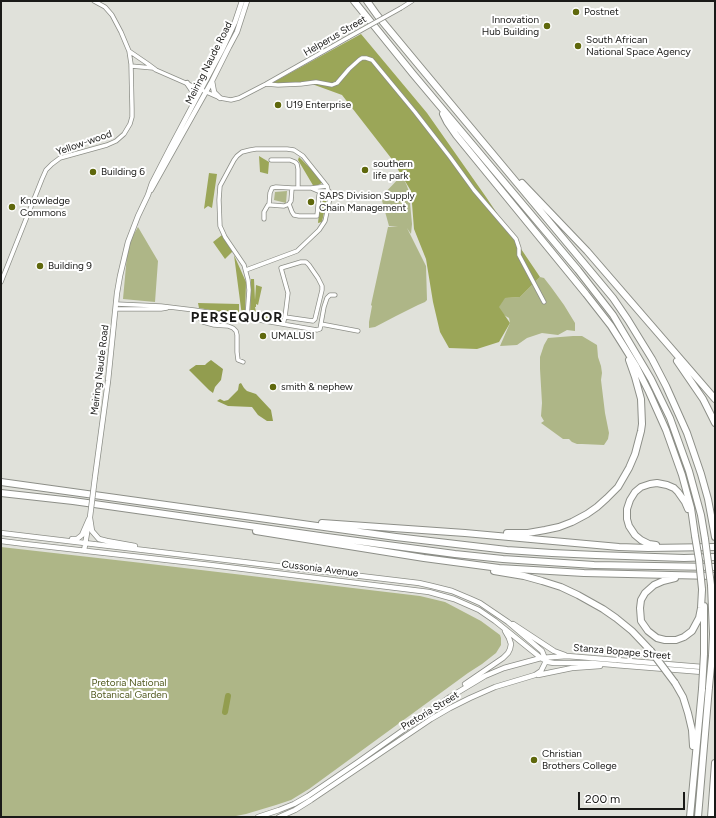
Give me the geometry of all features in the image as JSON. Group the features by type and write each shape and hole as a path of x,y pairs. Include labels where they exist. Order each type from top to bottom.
{"highway":[{"path":"354,1 440,107 578,270 613,315 651,379 675,431 689,471 701,515 711,585 713,634 712,656 698,817"},
{"path":"367,1 380,19 613,298 639,337 666,386 687,433 701,474 715,537"},
{"path":"452,105 464,115 518,178 587,252 715,399"},
{"path":"440,107 447,122 456,135 565,267 618,336 650,392 666,430 684,481 691,508 699,560 705,616 702,689 690,817"},
{"path":"642,315 695,386 715,423"},
{"path":"465,533 528,532 559,527 592,511 618,487 629,468 637,446 641,431 642,406 638,385 633,370 608,323"},
{"path":"1,482 396,537 507,550 603,556 684,558 715,557"},
{"path":"695,535 689,511 685,502 678,492 670,486 663,484 650,484 641,487 630,500 626,512 628,522 633,532 641,540 658,546 698,547"},
{"path":"1,493 73,501 327,537 503,559 594,565 715,567"},
{"path":"73,501 105,508 424,558 499,568 607,574 715,576"},
{"path":"232,514 465,533 607,547 715,547"},
{"path":"424,558 445,564 524,576 560,587 590,601 609,613 632,631 651,651 675,683 685,702 692,730 692,804"},
{"path":"702,590 699,618 694,629 687,635 676,640 661,640 651,634 643,624 640,613 640,604 645,593 651,587 658,582 669,579 704,576"},
{"path":"711,817 715,764"}],"main road":[{"name":"Meiring Naude Road","path":"84,551 105,407 120,276 128,242 139,213 148,195 158,179 204,90 229,36 242,1"},
{"name":"Meiring Naude Road","path":"148,195 161,164 192,107 212,81 237,32 247,1"},
{"path":"212,81 214,92 220,98"},
{"path":"187,83 193,94 192,107"},
{"path":"57,539 79,538 83,533 90,517"},
{"path":"90,517 92,531 99,539 132,546 140,550"},
{"name":"Cussonia Avenue","path":"1,533 419,583 452,591 471,599 488,608 508,622"},
{"name":"Cussonia Avenue","path":"1,541 429,592 446,596 487,615 544,659"},
{"path":"508,622 554,651 567,656"},
{"path":"508,622 542,651 544,659 541,671 535,675"},
{"path":"450,697 508,653 510,649 510,642 507,633 502,626"},
{"name":"Stanza Bopape Street","path":"528,661 567,656 715,668"},
{"path":"544,659 554,663 592,663 616,665"},
{"name":"Pretoria Street","path":"258,817 294,804 308,796 473,682 504,668 528,661"},
{"name":"Stanza Bopape Street","path":"535,675 572,668 616,665 715,672"},
{"name":"Pretoria Street","path":"279,817 295,810 311,800 425,723 450,708 496,687 535,675"}],"street":[{"name":"Yellow-wood","path":"1,282 46,170 60,158 114,142 122,137 127,130 132,117 132,66 129,51 112,15 105,7 94,1"},
{"name":"Helperus Street","path":"220,98 231,100 237,99 412,1"},
{"path":"129,51 153,68 220,98"},
{"path":"266,84 278,85 316,82 332,85 337,83 348,69 362,58 372,60 419,117 474,190 516,239 519,248 519,255 544,302"},
{"path":"132,66 153,68"},
{"path":"246,270 297,251 321,228 326,218 330,198 329,190 305,158 296,151 287,149 248,150 240,154 234,160 220,186 220,226 225,237 241,260 246,270 249,284 247,318"},
{"path":"271,160 290,160 297,164 298,188"},
{"path":"264,219 265,210 269,205 272,188 311,188 327,186"},
{"path":"292,188 291,201 289,204 292,212 299,216 317,216 319,195"},
{"path":"311,188 318,192 329,190"},
{"path":"269,205 284,206 289,204"},
{"path":"278,259 288,293 283,324"},
{"path":"281,268 306,262 322,286 315,321 285,317"},
{"path":"116,307 194,310 319,330 327,298 330,295 335,295"},
{"path":"194,312 203,322 214,325 228,326 236,331 238,360 243,362"},
{"path":"321,324 358,331"}],"green space":[{"path":"402,175 409,192 412,224 411,234 407,228 426,266 427,300 375,327 369,328 371,305 388,227 398,227 389,226 381,197"},
{"path":"287,191 286,203 274,200 275,192"},
{"path":"138,227 158,261 155,302 123,299 128,244"},
{"path":"540,277 544,278 564,305 575,323 575,331 567,330 558,335 542,333 527,338 517,345 500,346 510,323 509,318 502,314 498,307 504,298 520,297"},
{"path":"582,336 597,345 602,373 601,380 605,413 609,433 608,439 604,445 577,444 569,439 563,439 541,423 544,421 541,416 542,403 540,357 544,345 548,338"},
{"name":"Pretoria National Botanical Garden","path":"1,547 420,596 445,602 481,621 500,635 501,645 496,653 482,664 309,789 291,800 246,814 231,817 1,817"}],"shaded area":[{"path":"361,34 427,113 540,277 520,297 505,298 499,307 510,323 499,342 477,349 449,348 440,332 433,302 426,259 414,229 411,191 391,158 342,95 312,84 272,83"},
{"path":"259,156 269,162 268,174 260,172"},
{"path":"299,157 324,182 314,187 298,160"},
{"path":"209,173 217,174 212,208 208,206 204,209"},
{"path":"327,193 322,222 318,223 320,203 322,204 324,196 322,194"},
{"path":"222,235 233,251 225,259 213,242"},
{"path":"234,255 246,282 245,316 242,316"},
{"path":"251,279 254,279 255,300 256,285 262,287 258,305 256,304 255,307 256,312 252,313 276,319 274,321 250,316"},
{"path":"198,303 239,304 239,315 199,308"},
{"path":"211,360 223,369 221,380 215,387 213,393 189,370 196,365 205,365"},
{"path":"241,383 247,391 256,394 271,410 273,421 267,421 258,415 252,407 228,406 217,401 220,399 224,401 228,400 238,390 239,384"}],"waterway":[{"path":"225,712 228,696"}],"place":[{"name":"Postnet","path":"576,12"},
{"name":"Innovation Hub Building","path":"547,26"},
{"name":"South African National Space Agency","path":"578,46"},
{"name":"U19 Enterprise","path":"278,105"},
{"name":"southern life park","path":"365,170"},
{"name":"Building 6","path":"93,172"},
{"name":"SAPS Division Supply Chain Management","path":"311,202"},
{"name":"Knowledge Commons","path":"12,207"},
{"name":"Building 9","path":"40,266"},
{"name":"UMALUSI","path":"263,336"},
{"name":"smith & nephew","path":"273,387"},
{"name":"Christian Brothers College","path":"534,760"}],"district":[{"name":"PERSEQUOR","path":"237,318"}]}
